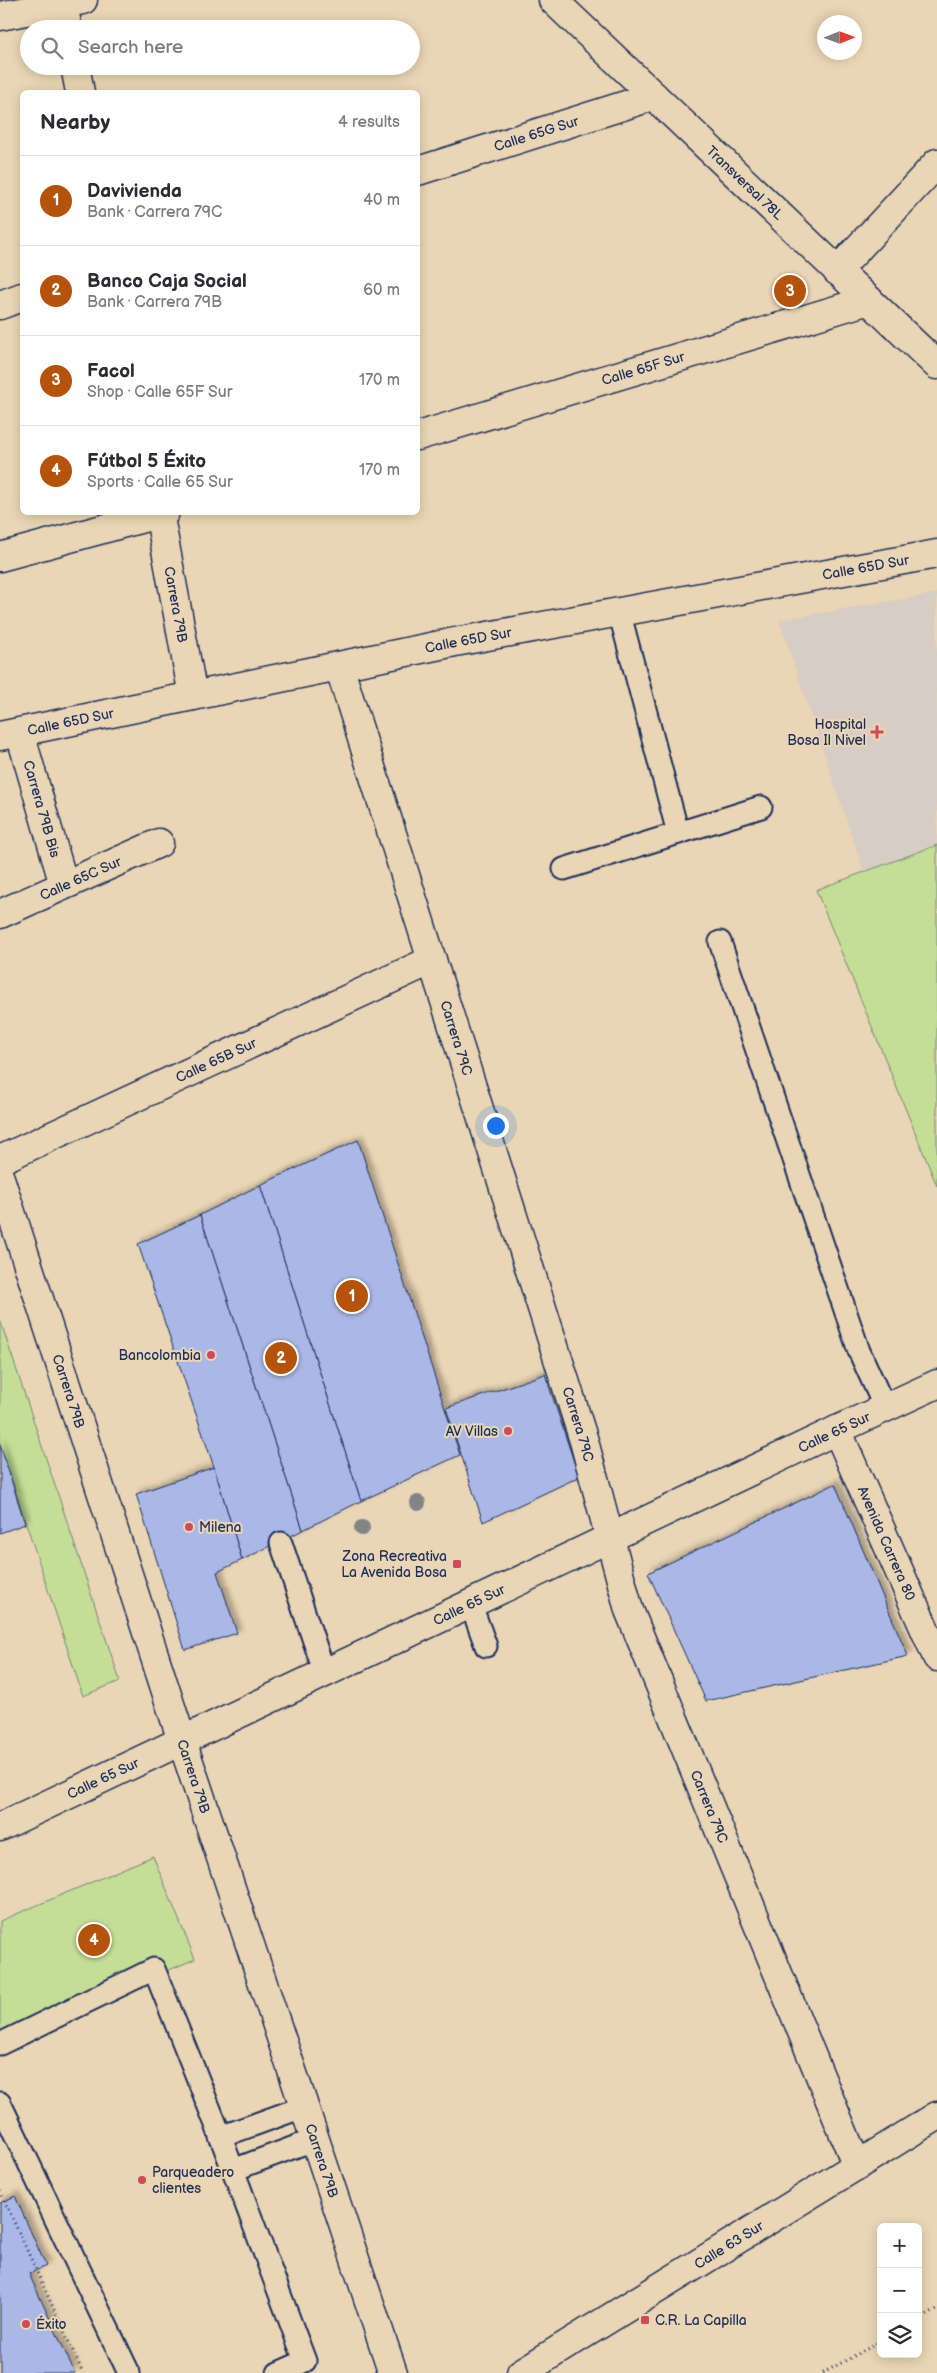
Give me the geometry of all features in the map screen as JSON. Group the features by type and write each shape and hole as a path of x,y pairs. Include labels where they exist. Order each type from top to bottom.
{"street":[{"name":"Transversal 78L","path":"553,0 937,365"},
{"path":"0,16 69,8"},
{"path":"77,75 80,90"},
{"name":"Calle 65G Sur","path":"420,170 654,96"},
{"path":"837,271 937,163"},
{"path":"0,305 20,298"},
{"name":"Calle 65F Sur","path":"420,435 869,300"},
{"path":"0,557 154,515"},
{"name":"Carrera 79B","path":"161,515 193,696"},
{"name":"Calle 65D Sur","path":"10,734 455,642 937,554"},
{"name":"Carrera 79C","path":"339,666 584,1441 629,1610 857,2166"},
{"name":"Carrera 79B Bis","path":"10,734 64,885"},
{"name":"Calle 65C Sur","path":"0,914 159,843"},
{"name":"Calle 65B Sur","path":"0,1160 432,960"},
{"name":"Carrera 79B","path":"0,1178 182,1741 393,2373"},
{"name":"Calle 65 Sur","path":"0,1827 937,1384"},
{"name":"Avenida Carrera 80","path":"837,1430 937,1657"},
{"name":"Calle 63 Sur","path":"521,2373 937,2116"}],"lane":[{"path":"619,612 678,833"},
{"path":"564,869 761,807"},
{"path":"720,942 859,1351 885,1408"},
{"path":"281,1543 325,1674"},
{"path":"471,1605 486,1646"},
{"path":"0,2044 154,1968 305,2361 278,2373"},
{"path":"0,2103 129,2373"},
{"path":"220,2137 303,2107"},
{"path":"232,2170 316,2139"}],"path":[{"path":"0,2191 83,2373"},
{"path":"922,2318 937,2310"},
{"path":"823,2373 877,2343"}],"shaded area":[{"name":"Hospital Bosa Il Nivel","path":"937,593 937,845 864,872 779,620"}],"green space":[{"path":"937,845 937,1186 816,890"},
{"path":"0,1320 120,1681 83,1696 0,1444"},
{"path":"153,1856 195,1959 0,2042 0,1921"}],"building":[{"path":"358,1140 460,1455 361,1501 260,1185"},
{"path":"260,1185 361,1501 303,1530 200,1215"},
{"name":"Bancolombia","path":"200,1215 303,1530 242,1560 214,1467 138,1244"},
{"name":"AV Villas","path":"545,1374 579,1477 483,1522 446,1408"},
{"path":"0,1444 25,1524 0,1533"},
{"name":"Milena","path":"214,1467 242,1560 217,1572 237,1633 185,1650 136,1494"},
{"path":"835,1484 908,1656 706,1701 648,1573"},
{"name":"Éxito","path":"15,2196 46,2266 29,2274 75,2373 0,2373 0,2203"}],"place":[{"name":"Facol","path":"790,291"},
{"name":"Hospital Bosa Il Nivel","path":"877,732"},
{"name":"Davivienda","path":"352,1296"},
{"name":"Bancolombia","path":"211,1355"},
{"name":"Banco Caja Social","path":"281,1358"},
{"name":"AV Villas","path":"508,1431"},
{"name":"Milena","path":"189,1527"},
{"name":"Zona Recreativa La Avenida Bosa","path":"457,1564"},
{"name":"Fútbol 5 Éxito","path":"94,1940"},
{"name":"Parqueadero clientes","path":"142,2180"},
{"name":"C.R. La Capilla","path":"645,2320"},
{"name":"Éxito","path":"26,2324"}]}
